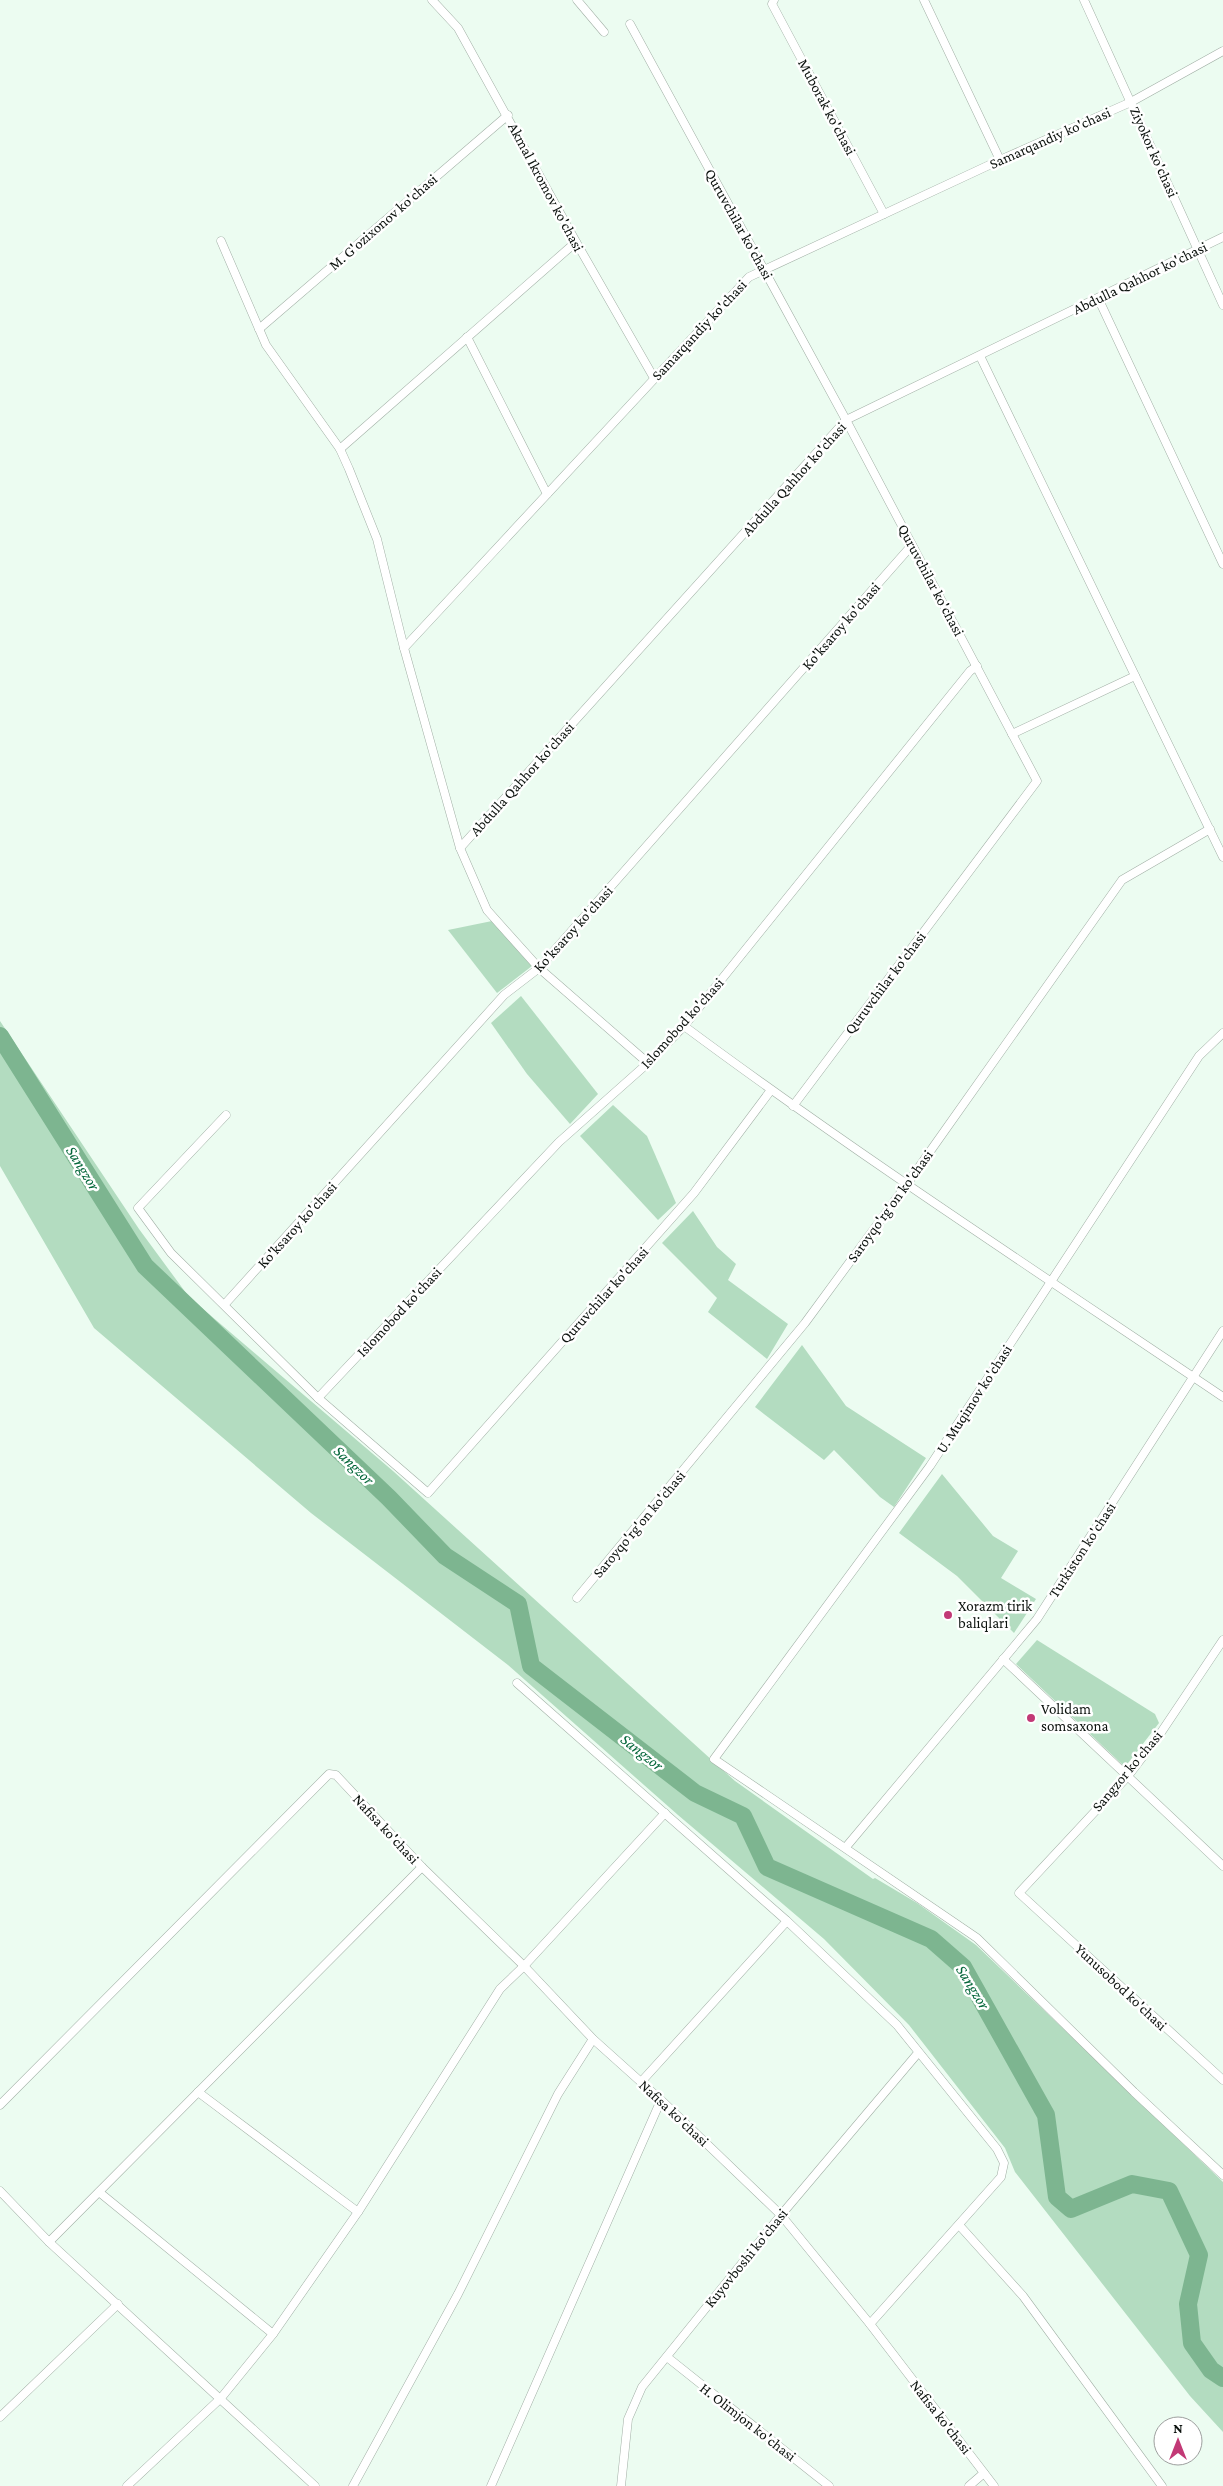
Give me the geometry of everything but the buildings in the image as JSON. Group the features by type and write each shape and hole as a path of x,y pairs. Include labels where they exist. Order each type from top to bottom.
{"street":[{"name":"Akmal Ikromov ko'chasi","path":"432,0 458,28 508,115 576,242 654,378"},
{"path":"577,0 604,32"},
{"name":"Muborak ko'chasi","path":"774,0 772,4 884,214"},
{"path":"924,0 1000,160"},
{"name":"Ziyokor ko'chasi","path":"1084,0 1223,305"},
{"name":"Quruvchilar ko'chasi","path":"630,24 846,420 1037,782 793,1106"},
{"name":"Samarqandiy ko'chasi","path":"404,648 748,277 1000,160 1131,102 1223,51"},
{"name":"M. G'ozixonov ko'chasi","path":"259,329 508,115"},
{"name":"Abdulla Qahhor ko'chasi","path":"460,848 846,420 1223,237"},
{"path":"221,242 266,345 340,449 377,539 404,648 460,848 486,910 539,968 648,1063"},
{"path":"340,449 576,242"},
{"path":"1098,298 1223,564"},
{"path":"467,338 547,494"},
{"path":"980,356 1223,857"},
{"name":"Ko'ksaroy ko'chasi","path":"225,1304 504,996 539,968 912,545"},
{"name":"Islomobod ko'chasi","path":"318,1398 559,1142 648,1063 684,1026 964,679 977,666"},
{"path":"1012,734 1135,676"},
{"name":"Saroyqo'rg'on ko'chasi","path":"577,1598 805,1323 907,1184 1122,880 1210,829"},
{"path":"684,1026 793,1106 1223,1397"},
{"name":"U. Muqimov ko'chasi","path":"846,1847 714,1759 930,1466 1198,1056 1223,1033"},
{"name":"Quruvchilar ko'chasi","path":"318,1398 428,1493 694,1193 770,1090"},
{"path":"226,1115 138,1208 171,1253 225,1304 318,1398"},
{"name":"Turkiston ko'chasi","path":"846,1847 1037,1619 1223,1331"},
{"name":"Sangzor ko'chasi","path":"1019,1893 1128,1776 1160,1734 1223,1640"},
{"path":"1003,1659 1223,1866"},
{"path":"517,1683 787,1921 897,2025 997,2150 1004,2163 1001,2176 870,2324"},
{"name":"Nafisa ko'chasi","path":"0,2105 329,1774 336,1775 422,1867 524,1966 593,2040 661,2100 781,2215 870,2324 994,2486"},
{"path":"127,2486 221,2398 273,2334 358,2212 500,1989 524,1966 665,1813"},
{"path":"846,1847 977,1938 1134,2092 1223,2175"},
{"path":"49,2242 422,1867"},
{"name":"Yunusobod ko'chasi","path":"1019,1893 1223,2080"},
{"path":"641,2082 787,1921"},
{"path":"353,2486 458,2294 558,2094 593,2040"},
{"name":"Kuyovboshi ko'chasi","path":"621,2486 628,2419 642,2387 781,2215 918,2053"},
{"path":"198,2092 358,2212"},
{"path":"491,2486 661,2100"},
{"path":"99,2192 273,2334"},
{"path":"1,2195 49,2242 315,2486"},
{"path":"959,2225 1023,2296 1162,2486"},
{"path":"0,2417 118,2304"},
{"name":"H. Olimjon ko'chasi","path":"666,2357 829,2486"},
{"path":"969,2486 984,2473"}],"green space":[{"path":"492,921 532,966 497,993 448,930"},
{"path":"521,996 598,1094 570,1124 527,1074 491,1023"},
{"path":"0,1021 139,1229 189,1297 393,1471 735,1781 873,1879 875,1878 917,1903 976,1945 1223,2182 1223,2432 1190,2396 1015,2172 1005,2148 909,2025 824,1939 678,1815 508,1665 311,1513 94,1328 0,1166"},
{"path":"613,1105 647,1136 676,1203 658,1220 580,1136"},
{"path":"693,1211 717,1247 736,1264 728,1280 788,1324 767,1359 708,1312 717,1298 662,1243"},
{"path":"802,1345 846,1406 926,1458 894,1507 880,1497 834,1450 824,1460 755,1407"},
{"path":"942,1474 993,1536 1018,1551 1001,1578 1036,1599 1014,1633 957,1576 899,1533"},
{"path":"1037,1640 1155,1714 1159,1723 1125,1767 1016,1664"}],"waterway":[{"name":"Sangzor","path":"0,1036 145,1266 389,1498 445,1556 518,1604 531,1666 695,1793 743,1816 767,1867 931,1939 963,1967 1046,2115 1057,2197 1071,2209 1132,2184 1169,2191 1199,2255 1188,2304 1192,2343 1211,2370 1223,2378"}],"place":[{"name":"Xorazm tirik baliqlari","path":"948,1615"},
{"name":"Volidam somsaxona","path":"1031,1718"}]}
